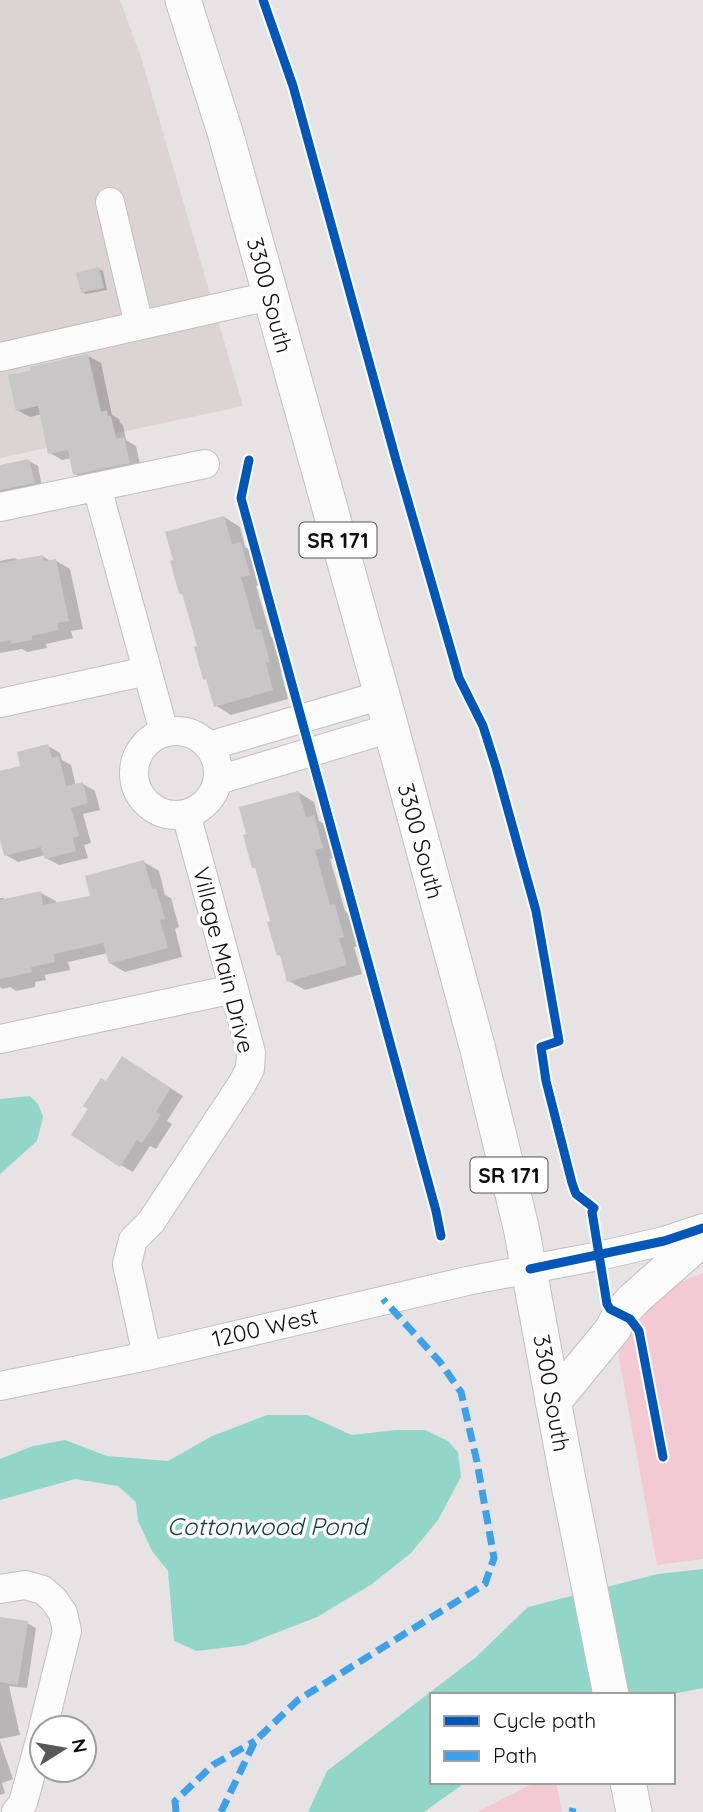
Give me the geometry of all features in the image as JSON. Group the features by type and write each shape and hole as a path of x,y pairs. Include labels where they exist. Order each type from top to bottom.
{"main road":[{"name":"3300 South","path":"183,0 225,132 477,1046 530,1269 553,1402 611,1693"},
{"path":"553,1402 613,1329 620,1314 703,1238"}],"street":[{"path":"110,202 139,325"},
{"path":"0,357 270,296"},
{"path":"0,508 205,464"},
{"path":"97,487 164,732"},
{"path":"0,703 148,671"},
{"path":"209,746 382,695"},
{"path":"218,780 391,728"},
{"path":"180,730 196,736 209,746 218,768 218,780 201,807 186,814 172,815 158,811 146,803 137,791 135,762 141,749 151,738 164,732 180,730"},
{"name":"Village Main Drive","path":"147,1356 127,1264 133,1240 151,1222 250,1069 251,1052 186,814"},
{"path":"0,1039 234,989"},
{"name":"1200 West","path":"0,1386 147,1356 383,1299 664,1241 703,1228"},
{"path":"0,1589 25,1585 43,1590 63,1613 67,1631 47,1714"},
{"path":"16,1812 23,1803 28,1784"}],"shaded area":[{"path":"0,0 120,0 140,54 243,406 0,458"},
{"path":"703,1273 703,1559 657,1565 619,1358 621,1333 659,1291"},
{"path":"532,1784 556,1784 562,1812 477,1812"}],"water":[{"path":"30,1096 38,1104 43,1117 37,1141 0,1174 0,1099"},
{"name":"Cottonwood Pond","path":"267,1415 307,1415 352,1435 425,1430 448,1441 458,1452 461,1477 438,1520 411,1553 372,1584 317,1617 245,1645 197,1651 174,1641 168,1571 152,1551 138,1521 136,1502 118,1486 75,1479 0,1500 0,1459 33,1446 65,1440 107,1456 168,1461 212,1436"},
{"path":"703,1569 703,1688 675,1693 430,1693 430,1784 463,1784 424,1812 308,1812 327,1771 475,1658 528,1607 658,1574"}],"building":[{"path":"99,267 104,288 81,293 76,273"},
{"path":"88,354 101,412 107,410 108,416 111,416 116,439 124,437 130,463 73,475 68,450 48,454 38,406 16,411 8,375 30,371 30,367"},
{"path":"29,459 35,483 0,490 0,465"},
{"path":"224,516 232,544 241,542 250,575 241,577 256,630 261,629 270,662 266,663 273,690 214,707 206,679 203,680 194,647 197,646 182,593 179,594 165,532"},
{"path":"43,555 44,561 56,559 69,621 57,623 58,630 32,636 32,640 11,644 10,640 0,642 0,563"},
{"path":"48,744 52,758 59,756 66,786 83,782 88,803 71,808 79,836 73,838 76,851 45,859 41,847 4,856 0,839 0,771 20,766 17,752"},
{"path":"298,791 306,817 314,815 323,848 315,850 330,905 335,904 344,937 339,938 347,965 287,982 267,922 270,921 255,867 252,868 239,807"},
{"path":"144,860 152,889 156,888 165,919 160,920 168,948 109,964 103,943 54,954 55,962 31,967 32,972 0,979 0,900 41,891 43,905 90,896 85,876"},
{"path":"122,1056 171,1088 156,1112 161,1115 142,1143 137,1140 120,1167 71,1135 88,1109 83,1106 101,1078 106,1081"},
{"path":"0,1617 28,1621 18,1685 0,1682"}],"marked path":[{"path":"221,1812 255,1741 298,1700 485,1584 494,1558 461,1392 440,1362 383,1299"},
{"path":"176,1812 175,1801 213,1765 255,1741"},
{"path":"572,1812 573,1808"}],"cycle path":[{"path":"263,0 293,86 459,678 483,726 536,911 559,1041 541,1047 546,1081 576,1194 594,1208 592,1212 607,1304 610,1309 630,1319 639,1331 663,1457"},
{"path":"249,460 241,498 441,1236"},
{"path":"530,1269 664,1241 703,1228"}]}
